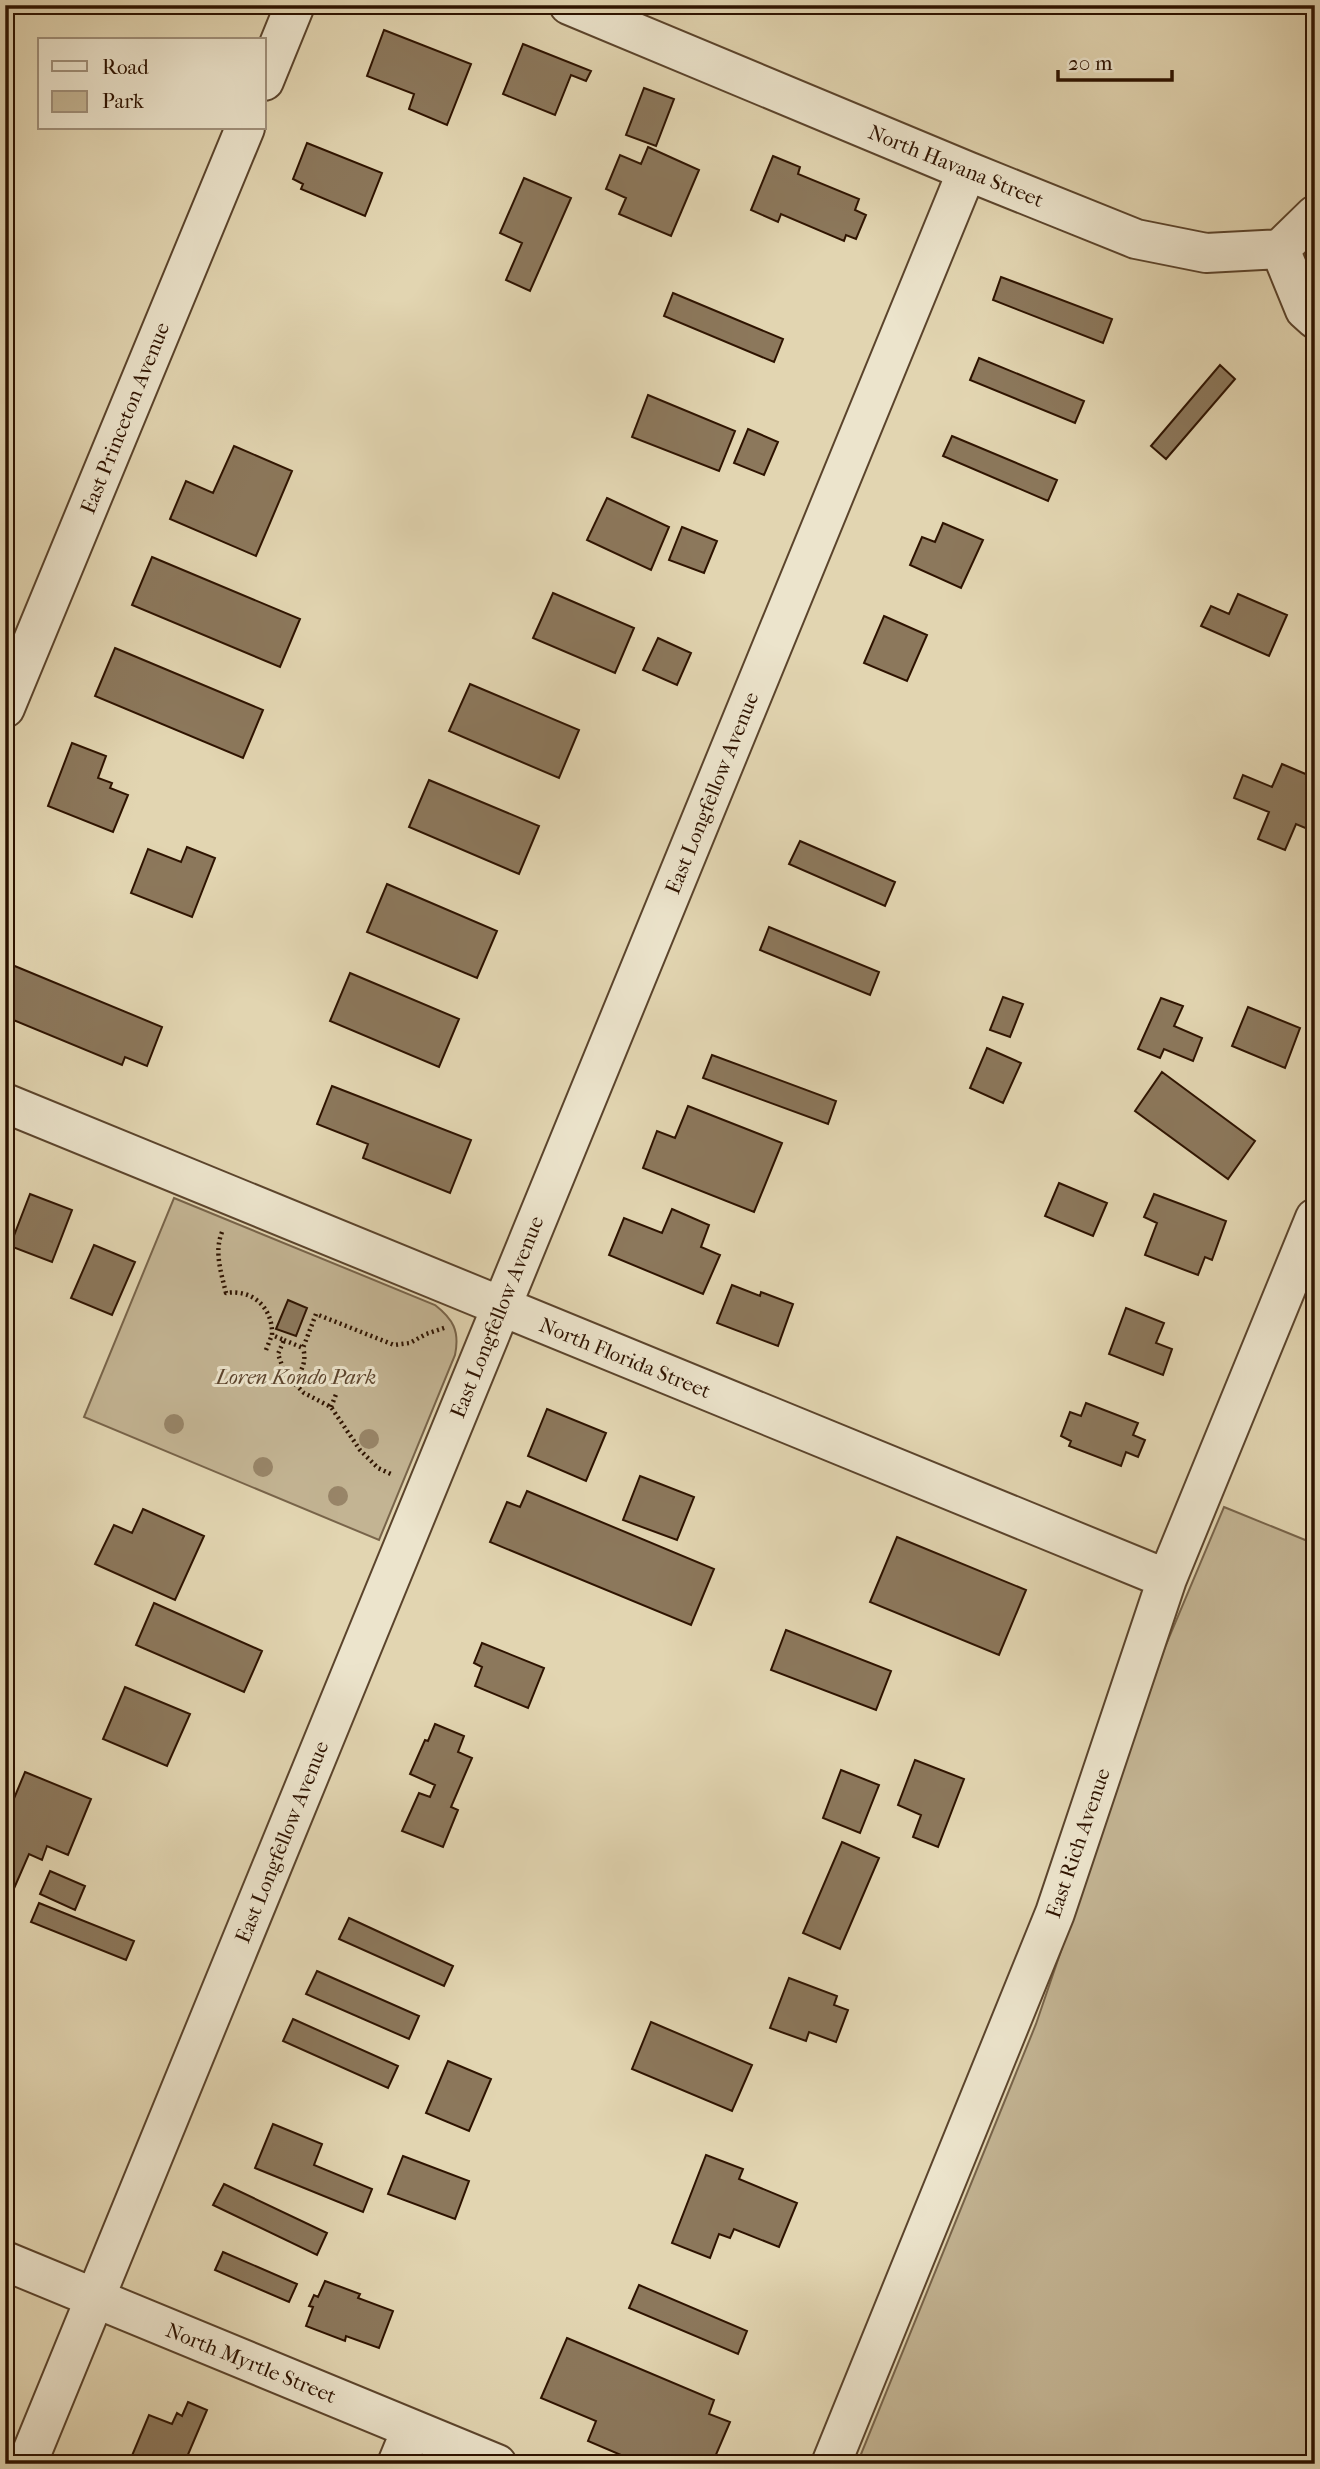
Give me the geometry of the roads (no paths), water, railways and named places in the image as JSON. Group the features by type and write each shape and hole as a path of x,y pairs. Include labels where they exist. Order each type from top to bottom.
{"street":[{"path":"266,76 295,5"},
{"name":"North Havana Street","path":"569,5 1136,239 1206,253 1280,249"},
{"name":"East Princeton Avenue","path":"5,708 244,130"},
{"name":"East Longfellow Avenue","path":"27,2464 967,171"},
{"path":"1315,215 1280,249 1305,310 1315,319"},
{"name":"North Florida Street","path":"5,1104 1167,1579"},
{"name":"East Rich Avenue","path":"831,2464 1055,1913 1167,1579 1304,1273 1315,1218"},
{"name":"North Myrtle Street","path":"5,2261 95,2299 404,2447 497,2464"}],"park label":[{"name":"Loren Kondo Park","path":"296,1377"}]}
